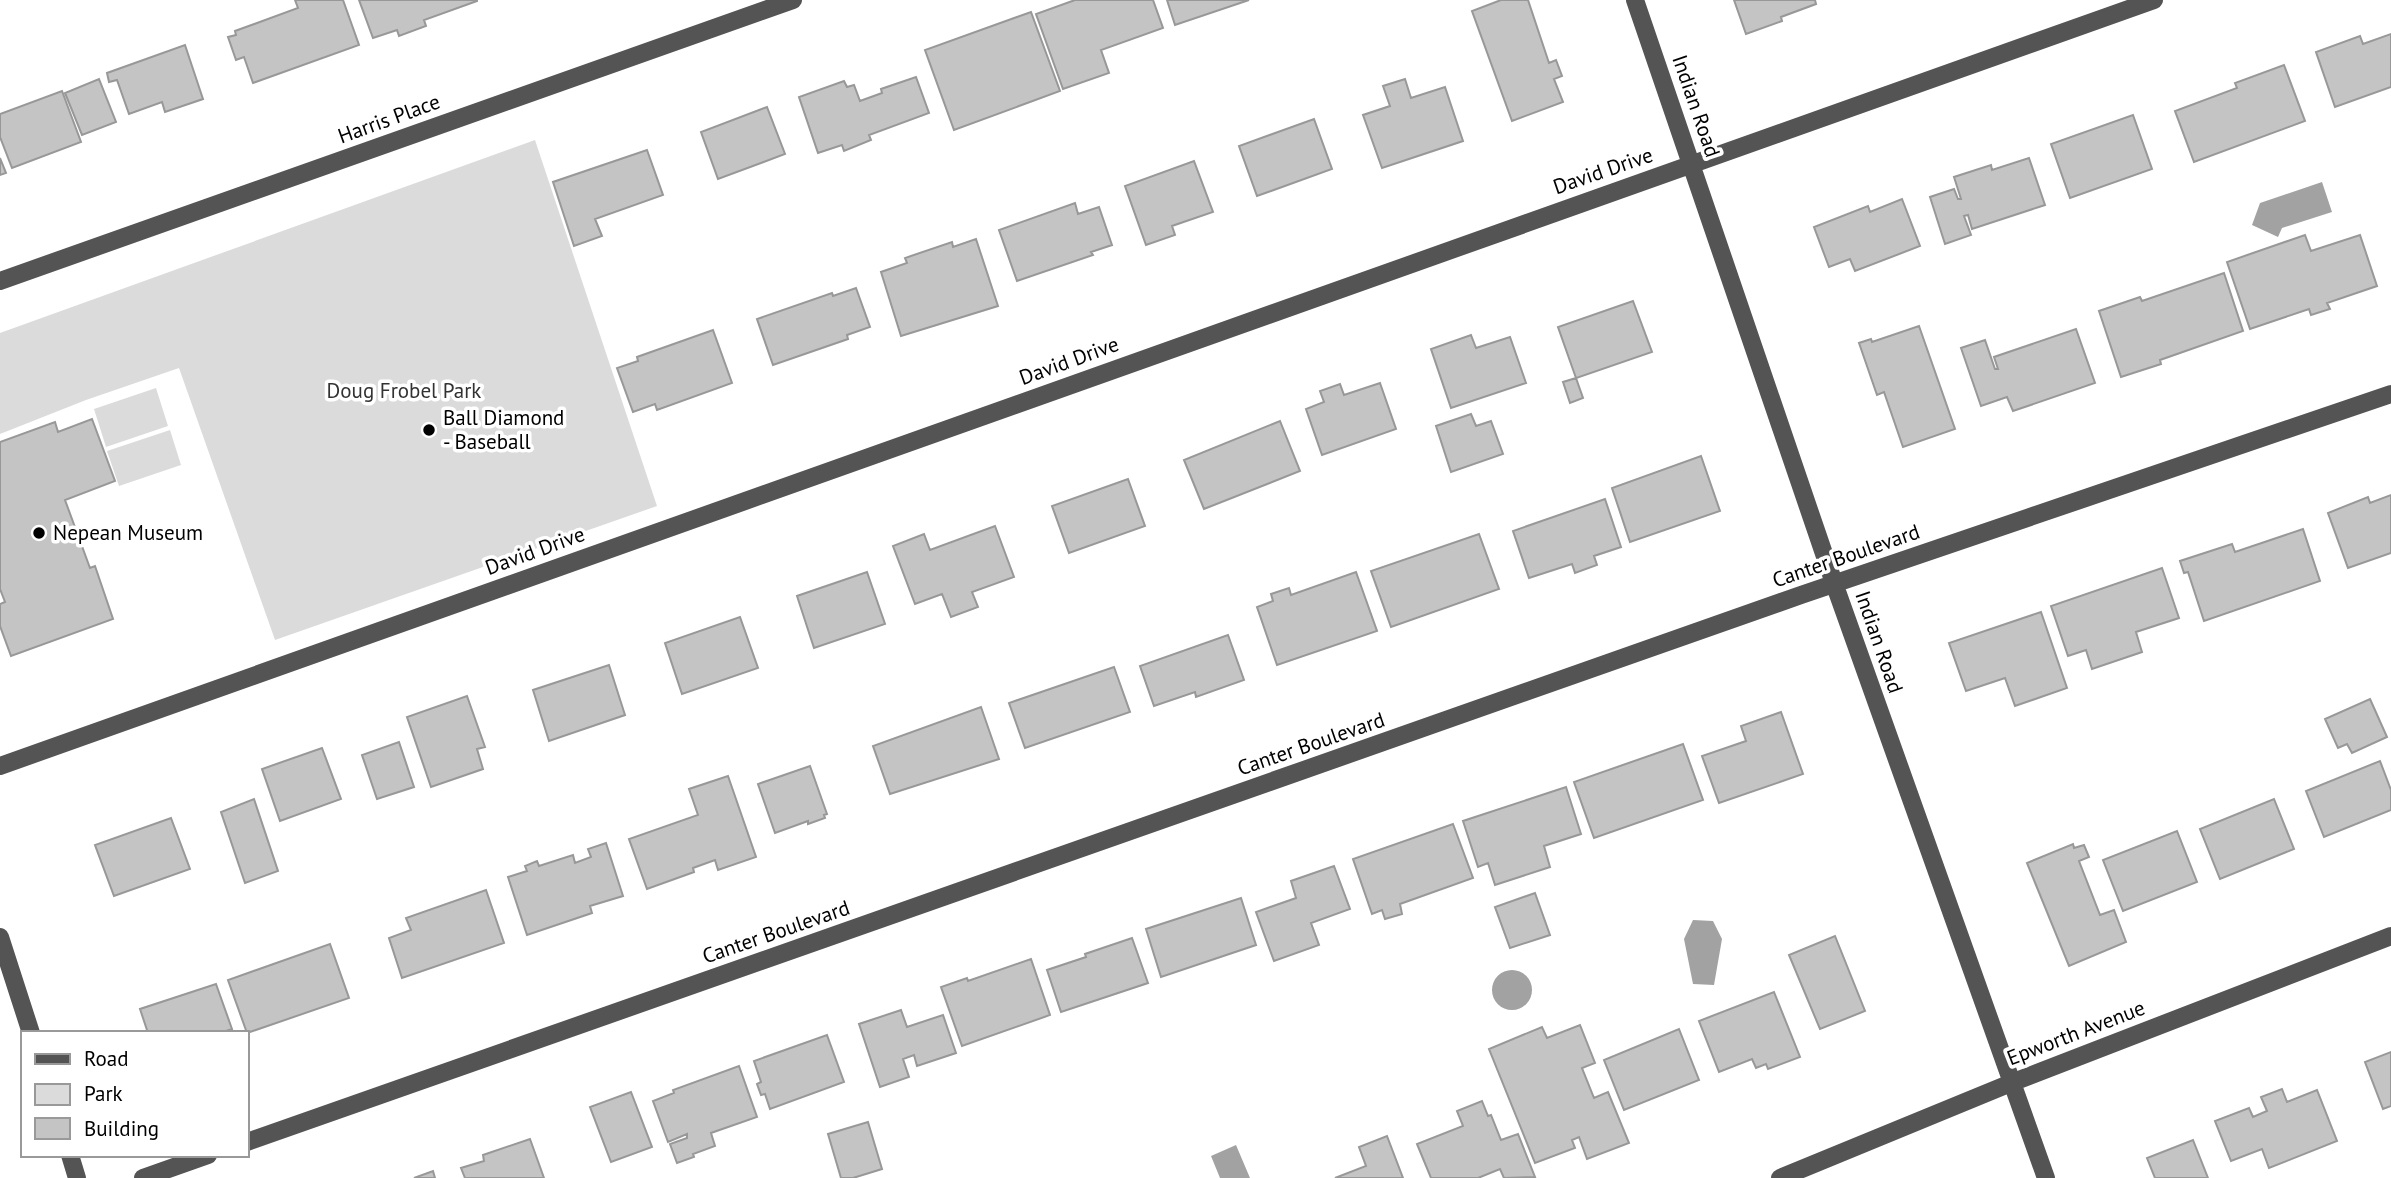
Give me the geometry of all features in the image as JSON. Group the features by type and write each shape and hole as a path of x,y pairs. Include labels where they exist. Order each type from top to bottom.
{"street":[{"name":"Harris Place","path":"0,281 793,0"},
{"name":"Indian Road","path":"1635,0 1834,583 2046,1178"},
{"name":"David Drive","path":"0,766 2154,0"},
{"name":"Canter Boulevard","path":"248,1142 1834,583 2391,394"},
{"name":"Epworth Avenue","path":"1780,1178 2011,1083 2391,936"},
{"path":"0,937 30,1031"},
{"path":"71,1157 77,1178"},
{"path":"143,1178 202,1157"}],"green space":[{"name":"Doug Frobel Park","path":"535,140 657,506 275,640 179,368 86,400 0,434 0,333"},
{"path":"156,388 168,426 106,447 94,409"},
{"path":"170,430 181,465 119,486 107,451"}],"shaded area":[{"path":"2322,182 2332,212 2282,228 2278,237 2252,225 2260,203"},
{"path":"1693,920 1713,921 1722,939 1714,985 1693,984 1684,939"},
{"path":"1512,970 1526,976 1532,990 1526,1004 1512,1010 1498,1004 1492,990 1498,976"},
{"path":"1236,1145 1250,1178 1220,1178 1211,1156"}],"building":[{"path":"295,0 343,0 359,45 253,83 244,57 236,60 228,37 236,35 235,31 298,8"},
{"path":"359,0 477,1 424,20 426,26 399,36 397,30 373,38"},
{"path":"1075,0 1153,0 1163,28 1101,50 1109,73 1063,89 1036,14"},
{"path":"1167,0 1249,0 1175,25"},
{"path":"1501,0 1528,0 1549,63 1556,60 1562,76 1554,79 1563,102 1512,121 1472,11"},
{"path":"1734,0 1815,0 1816,4 1781,17 1782,21 1746,34"},
{"path":"1031,12 1060,91 954,130 925,50"},
{"path":"2391,34 2391,87 2335,107 2316,52 2360,36 2363,44"},
{"path":"185,45 203,99 165,112 162,102 129,114 117,80 109,82 107,73"},
{"path":"2284,65 2305,121 2194,162 2175,111 2237,88 2235,83"},
{"path":"916,77 929,113 869,135 871,140 844,151 842,145 818,153 799,97 844,81 847,87 854,85 860,101 882,93 881,89"},
{"path":"99,79 116,122 82,135 65,93"},
{"path":"1405,79 1411,98 1445,87 1463,141 1382,168 1363,115 1390,106 1383,86"},
{"path":"62,91 81,142 12,168 0,137 0,114"},
{"path":"767,107 785,154 718,179 701,132"},
{"path":"2133,115 2152,169 2070,198 2051,144"},
{"path":"1314,119 1332,169 1257,196 1239,146"},
{"path":"647,150 663,195 595,219 602,236 574,246 553,182"},
{"path":"0,158 6,173 0,175"},
{"path":"2029,158 2045,205 1972,229 1968,215 1964,216 1971,235 1945,244 1930,197 1954,189 1958,199 1961,199 1954,177 1991,165 1992,170"},
{"path":"1194,161 1213,212 1172,226 1175,235 1146,245 1125,186"},
{"path":"1902,199 1920,246 1855,271 1850,259 1829,267 1814,227 1868,206 1870,212"},
{"path":"1075,203 1078,214 1099,207 1112,245 1091,252 1093,255 1017,281 999,230"},
{"path":"2305,235 2311,251 2360,235 2377,286 2327,303 2330,309 2311,315 2309,309 2250,329 2227,262"},
{"path":"976,239 998,306 901,336 881,272 907,263 905,258 952,242 953,247"},
{"path":"2224,273 2243,331 2160,360 2161,364 2121,377 2099,311 2140,297 2142,301"},
{"path":"856,288 870,327 847,335 848,339 773,365 757,319 832,293 833,296"},
{"path":"1633,301 1652,352 1576,378 1558,327"},
{"path":"1919,326 1955,429 1903,447 1884,392 1877,395 1859,343 1871,339 1872,342"},
{"path":"2076,329 2095,383 2013,411 2007,397 1981,406 1961,348 1985,340 1995,369 1998,369 1994,357"},
{"path":"713,330 732,383 657,410 655,404 633,412 617,368 638,361 637,357"},
{"path":"1471,335 1476,348 1510,337 1526,383 1451,408 1431,349"},
{"path":"1576,378 1583,398 1570,403 1563,382"},
{"path":"1380,383 1396,429 1322,455 1306,409 1324,402 1320,391 1340,384 1344,395"},
{"path":"1471,414 1476,426 1491,421 1503,454 1451,472 1436,426"},
{"name":"Nepean Museum","path":"92,419 115,481 65,500 90,568 95,566 113,619 11,656 0,626 0,604 5,602 0,589 0,442 55,422 58,432"},
{"path":"1280,421 1300,471 1204,509 1184,460"},
{"path":"1701,456 1720,511 1630,542 1612,488"},
{"path":"1128,479 1145,526 1069,553 1052,506"},
{"path":"2391,495 2391,553 2348,568 2328,513 2368,497 2370,503"},
{"path":"1605,499 1621,547 1594,556 1597,565 1575,573 1572,564 1529,578 1513,531"},
{"path":"995,526 1014,577 972,592 978,607 951,617 942,594 915,604 893,546 924,534 930,550"},
{"path":"2303,529 2320,581 2204,621 2188,572 2184,573 2180,561 2232,544 2235,552"},
{"path":"1479,534 1499,589 1391,627 1371,571"},
{"path":"2162,568 2179,618 2136,632 2142,652 2092,669 2086,650 2068,656 2051,606"},
{"path":"867,572 885,624 814,648 797,596"},
{"path":"1356,572 1377,631 1277,665 1257,607 1273,601 1271,594 1289,588 1291,595"},
{"path":"2041,612 2067,688 2015,706 2005,678 1966,691 1949,643"},
{"path":"740,617 758,668 682,694 665,643"},
{"path":"1228,635 1244,680 1196,697 1195,692 1154,706 1140,666"},
{"path":"609,665 625,715 549,741 533,690"},
{"path":"1114,667 1130,712 1025,748 1009,703"},
{"path":"467,696 485,747 477,749 483,769 431,787 407,717"},
{"path":"2370,699 2387,737 2352,753 2347,744 2338,748 2325,719"},
{"path":"981,707 999,759 890,794 873,746"},
{"path":"1781,712 1803,774 1719,803 1702,756 1746,741 1741,726"},
{"path":"399,742 414,787 377,799 362,755"},
{"path":"1683,744 1703,800 1594,838 1574,782"},
{"path":"322,748 341,799 280,821 262,769"},
{"path":"2380,761 2391,790 2391,810 2324,837 2306,791"},
{"path":"810,766 827,814 824,815 825,818 775,833 758,784"},
{"path":"728,776 756,857 718,870 715,860 693,868 694,872 647,889 629,839 698,815 689,789"},
{"path":"1566,787 1581,834 1544,846 1550,867 1495,885 1488,863 1478,867 1463,821"},
{"path":"254,799 278,871 245,883 221,812"},
{"path":"2274,799 2294,849 2220,879 2200,829"},
{"path":"171,818 190,869 114,896 95,845"},
{"path":"1453,824 1473,878 1400,904 1402,914 1385,919 1382,910 1372,914 1353,859"},
{"path":"2177,831 2197,882 2123,911 2103,860"},
{"path":"606,843 623,896 590,906 592,913 527,935 508,877 527,871 525,866 537,861 539,866 573,855 575,863 591,857 588,849"},
{"path":"2073,844 2074,848 2084,845 2089,857 2079,861 2100,915 2114,910 2126,942 2069,966 2027,863"},
{"path":"1334,866 1350,909 1311,923 1319,945 1274,961 1256,912 1296,898 1291,881"},
{"path":"486,890 504,943 402,978 389,938 411,930 406,918"},
{"path":"1535,893 1550,935 1510,948 1495,907"},
{"path":"1241,898 1256,945 1161,977 1146,929"},
{"path":"1835,936 1865,1011 1820,1029 1789,955"},
{"path":"1132,938 1148,983 1061,1012 1047,970"},
{"path":"330,944 349,998 248,1033 228,980"},
{"path":"1031,959 1050,1015 962,1046 941,987 967,978 968,981"},
{"path":"216,984 232,1029 147,1031 140,1009"},
{"path":"1774,992 1800,1057 1768,1069 1766,1064 1756,1068 1752,1059 1719,1072 1699,1021"},
{"path":"901,1010 907,1027 943,1015 956,1053 917,1066 914,1055 903,1059 909,1077 880,1087 859,1024"},
{"path":"1580,1025 1595,1063 1582,1068 1594,1098 1608,1092 1629,1143 1587,1159 1579,1137 1572,1140 1575,1148 1535,1163 1489,1049 1542,1027 1547,1038"},
{"path":"1679,1029 1699,1080 1624,1110 1604,1060"},
{"path":"827,1035 844,1082 770,1109 765,1094 761,1095 757,1084 761,1082 754,1061"},
{"path":"2391,1052 2391,1106 2383,1109 2365,1062"},
{"path":"739,1066 757,1117 711,1133 715,1146 677,1163 670,1144 687,1138 687,1134 668,1142 653,1101 674,1093 673,1090"},
{"path":"2282,1089 2287,1102 2317,1090 2337,1141 2269,1168 2262,1149 2231,1161 2215,1121 2249,1108 2253,1117 2267,1111 2261,1097"},
{"path":"631,1092 652,1147 611,1162 590,1107"},
{"path":"1482,1101 1501,1140 1518,1134 1535,1177 1504,1178 1500,1169 1478,1178 1431,1178 1417,1144 1463,1126 1457,1111"},
{"path":"868,1122 882,1169 853,1178 841,1178 828,1134"},
{"path":"1387,1136 1403,1178 1335,1178 1366,1166 1359,1147"},
{"path":"530,1139 544,1178 465,1178 461,1168 484,1161 483,1155"},
{"path":"2193,1140 2208,1178 2155,1178 2147,1158"},
{"path":"433,1171 435,1178 414,1178"}],"place":[{"name":"Ball Diamond - Baseball","path":"429,430"},
{"name":"Nepean Museum","path":"39,533"}]}
